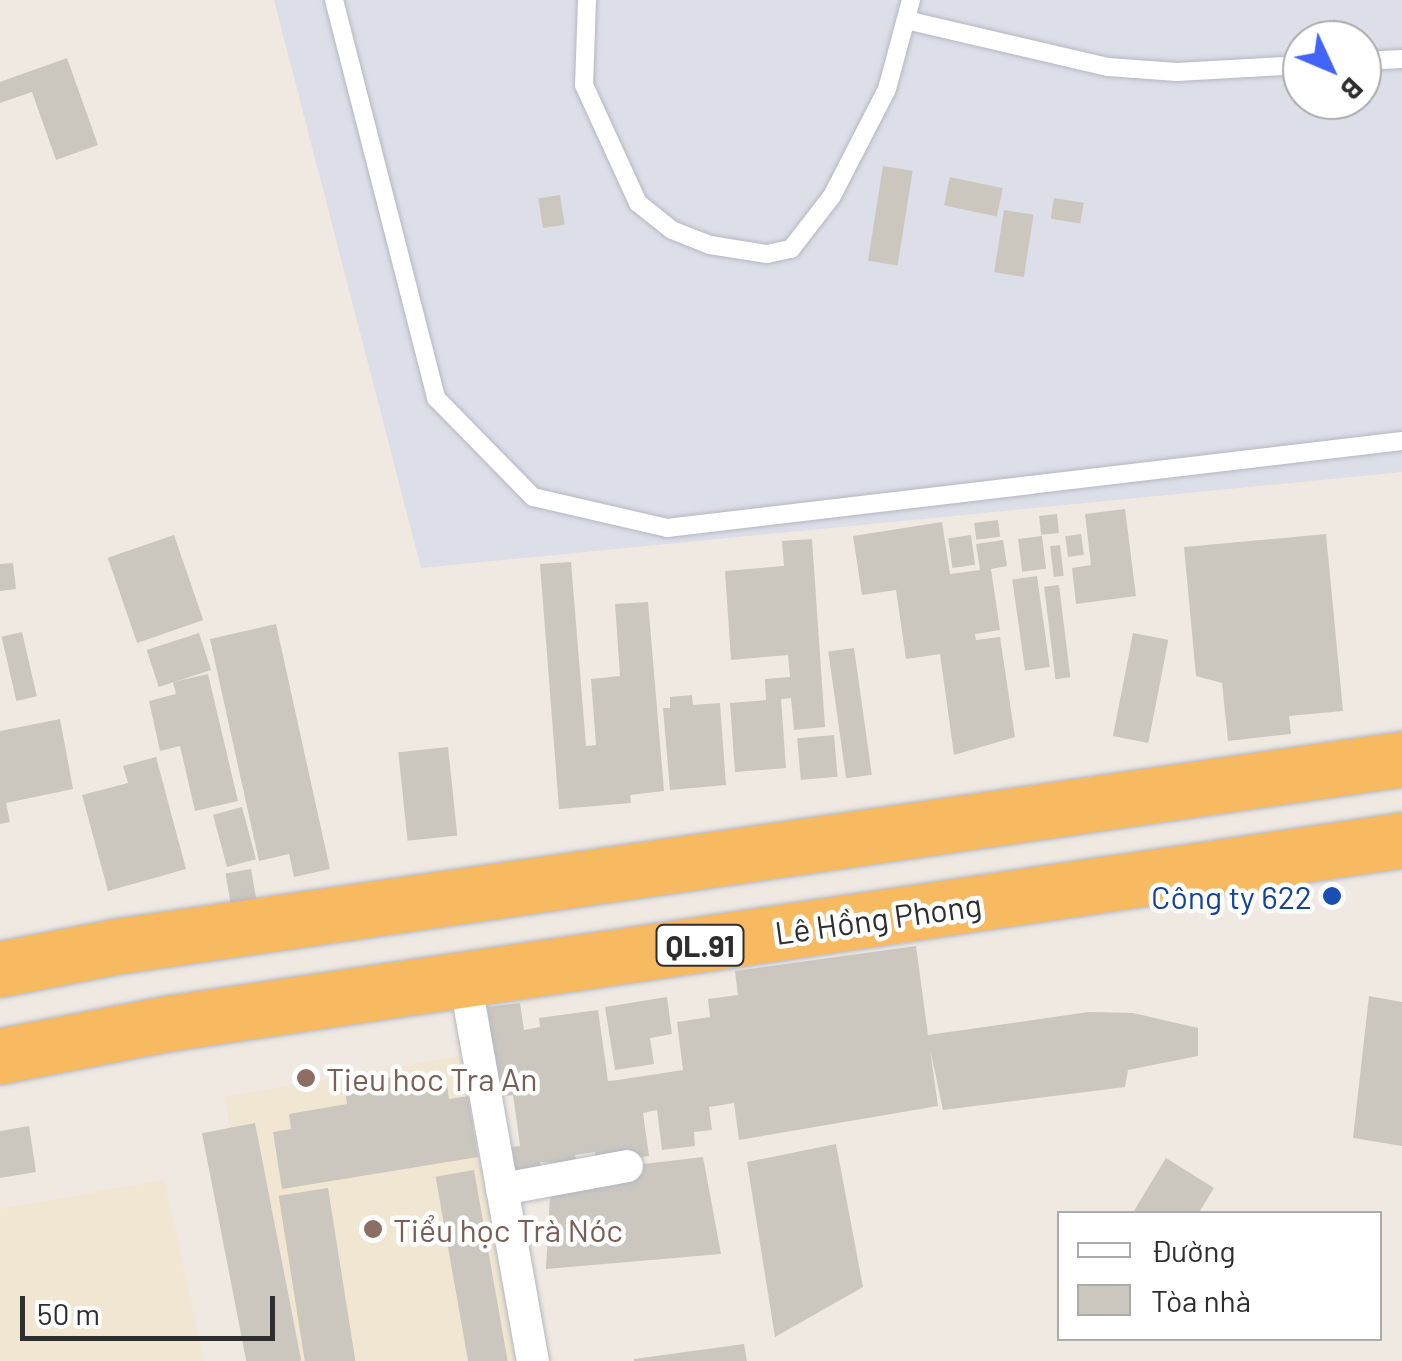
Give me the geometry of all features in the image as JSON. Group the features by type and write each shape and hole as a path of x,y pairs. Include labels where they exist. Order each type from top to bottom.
{"highway":[{"path":"0,969 118,946 1402,759"},
{"name":"Lê Hồng Phong","path":"0,1056 464,980 1402,840"}],"street":[{"path":"464,980 533,1361"},
{"path":"502,1188 626,1166"}],"lane":[{"path":"334,0 436,398 533,497 666,528 1402,441"},
{"path":"587,0 584,86 638,204 672,230 710,245 767,254 791,249 832,196 887,89 911,0"},
{"path":"906,20 1108,67 1178,72 1282,65"}],"shaded area":[{"path":"274,0 1402,0 1402,472 421,568"},
{"name":"Tiểu học Trà Nóc","path":"470,1054 522,1361 269,1361 225,1097"},
{"path":"164,1180 204,1361 0,1361 0,1209"}],"building":[{"path":"67,58 98,145 56,160 32,92 0,103 0,82"},
{"path":"883,166 913,171 898,266 868,261"},
{"path":"950,177 1003,188 997,217 944,205"},
{"path":"560,195 565,225 543,228 538,198"},
{"path":"1054,198 1084,203 1080,223 1051,219"},
{"path":"1004,210 1034,215 1024,277 994,272"},
{"path":"1125,509 1136,596 1076,604 1072,568 1091,565 1085,514"},
{"path":"1057,514 1059,533 1041,535 1039,516"},
{"path":"998,520 1000,537 976,540 974,523"},
{"path":"942,522 950,574 980,570 976,544 1003,540 1007,566 991,569 1000,630 975,634 976,640 1000,637 1015,737 954,755 940,654 906,659 896,590 862,595 853,536"},
{"path":"1081,534 1084,555 1068,557 1065,536"},
{"path":"1326,534 1343,711 1289,716 1291,734 1228,741 1222,683 1196,676 1184,547"},
{"path":"174,535 203,620 137,643 108,558"},
{"path":"971,535 975,565 952,568 948,538"},
{"path":"1042,536 1046,569 1022,572 1018,539"},
{"path":"812,539 825,727 794,730 791,698 781,699 786,768 735,772 730,703 766,700 765,679 790,677 788,655 731,660 725,571 784,566 782,541"},
{"path":"1060,545 1064,576 1054,577 1050,546"},
{"path":"571,562 586,746 596,745 591,679 620,676 615,604 648,602 664,791 630,795 631,803 559,809 540,564"},
{"path":"13,563 16,589 0,591 0,564"},
{"path":"1037,576 1050,667 1025,671 1012,579"},
{"path":"1059,585 1070,677 1055,679 1044,587"},
{"path":"276,624 330,869 294,877 289,854 259,861 210,639"},
{"path":"22,632 37,696 16,701 2,637"},
{"path":"199,633 211,670 159,687 147,650"},
{"path":"1133,633 1168,640 1148,743 1113,736"},
{"path":"854,648 872,775 846,778 828,652"},
{"path":"208,674 238,801 195,811 180,746 160,751 149,701 176,694 173,682"},
{"path":"692,695 693,705 720,703 726,785 670,790 663,708 670,708 670,697"},
{"path":"60,719 73,789 6,803 10,822 0,824 0,731"},
{"path":"834,735 838,777 801,780 797,738"},
{"path":"448,747 457,836 408,841 398,752"},
{"path":"156,757 186,869 108,891 82,795 128,783 123,766"},
{"path":"242,807 256,859 227,867 213,815"},
{"path":"251,869 260,922 235,927 225,874"},
{"path":"916,946 928,1035 1089,1012 1133,1013 1198,1028 1198,1056 1128,1070 1125,1087 943,1110 930,1049 938,1106 739,1140 734,1103 709,1107 712,1130 694,1132 695,1146 662,1150 657,1110 643,1113 649,1156 596,1164 595,1152 575,1155 577,1164 540,1162 541,1171 508,1175 504,1148 520,1146 513,1095 499,1097 487,1007 520,1003 524,1030 540,1027 539,1018 598,1010 608,1081 618,1080 683,1070 677,1022 710,1017 708,999 738,995 735,971"},
{"path":"1369,996 1402,1002 1402,1146 1353,1138"},
{"path":"667,997 672,1034 650,1038 654,1064 615,1070 605,1007"},
{"path":"393,1077 395,1094 447,1085 449,1099 468,1096 478,1157 282,1189 273,1132 291,1129 289,1114 347,1104 344,1085"},
{"path":"255,1123 301,1361 246,1361 202,1133"},
{"path":"29,1126 36,1172 0,1178 0,1131"},
{"path":"836,1144 863,1287 775,1337 747,1162"},
{"path":"703,1157 721,1254 546,1269 551,1175"},
{"path":"1166,1158 1214,1188 1200,1211 1134,1211"},
{"path":"474,1170 508,1361 468,1361 436,1177"},
{"path":"328,1188 355,1361 305,1361 279,1196"},
{"path":"744,1344 747,1361 634,1361 634,1359"}],"place":[{"name":"Công ty 622","path":"1332,896"},
{"name":"Tieu hoc Tra An","path":"306,1078"},
{"name":"Tiểu học Trà Nóc","path":"373,1229"}]}
